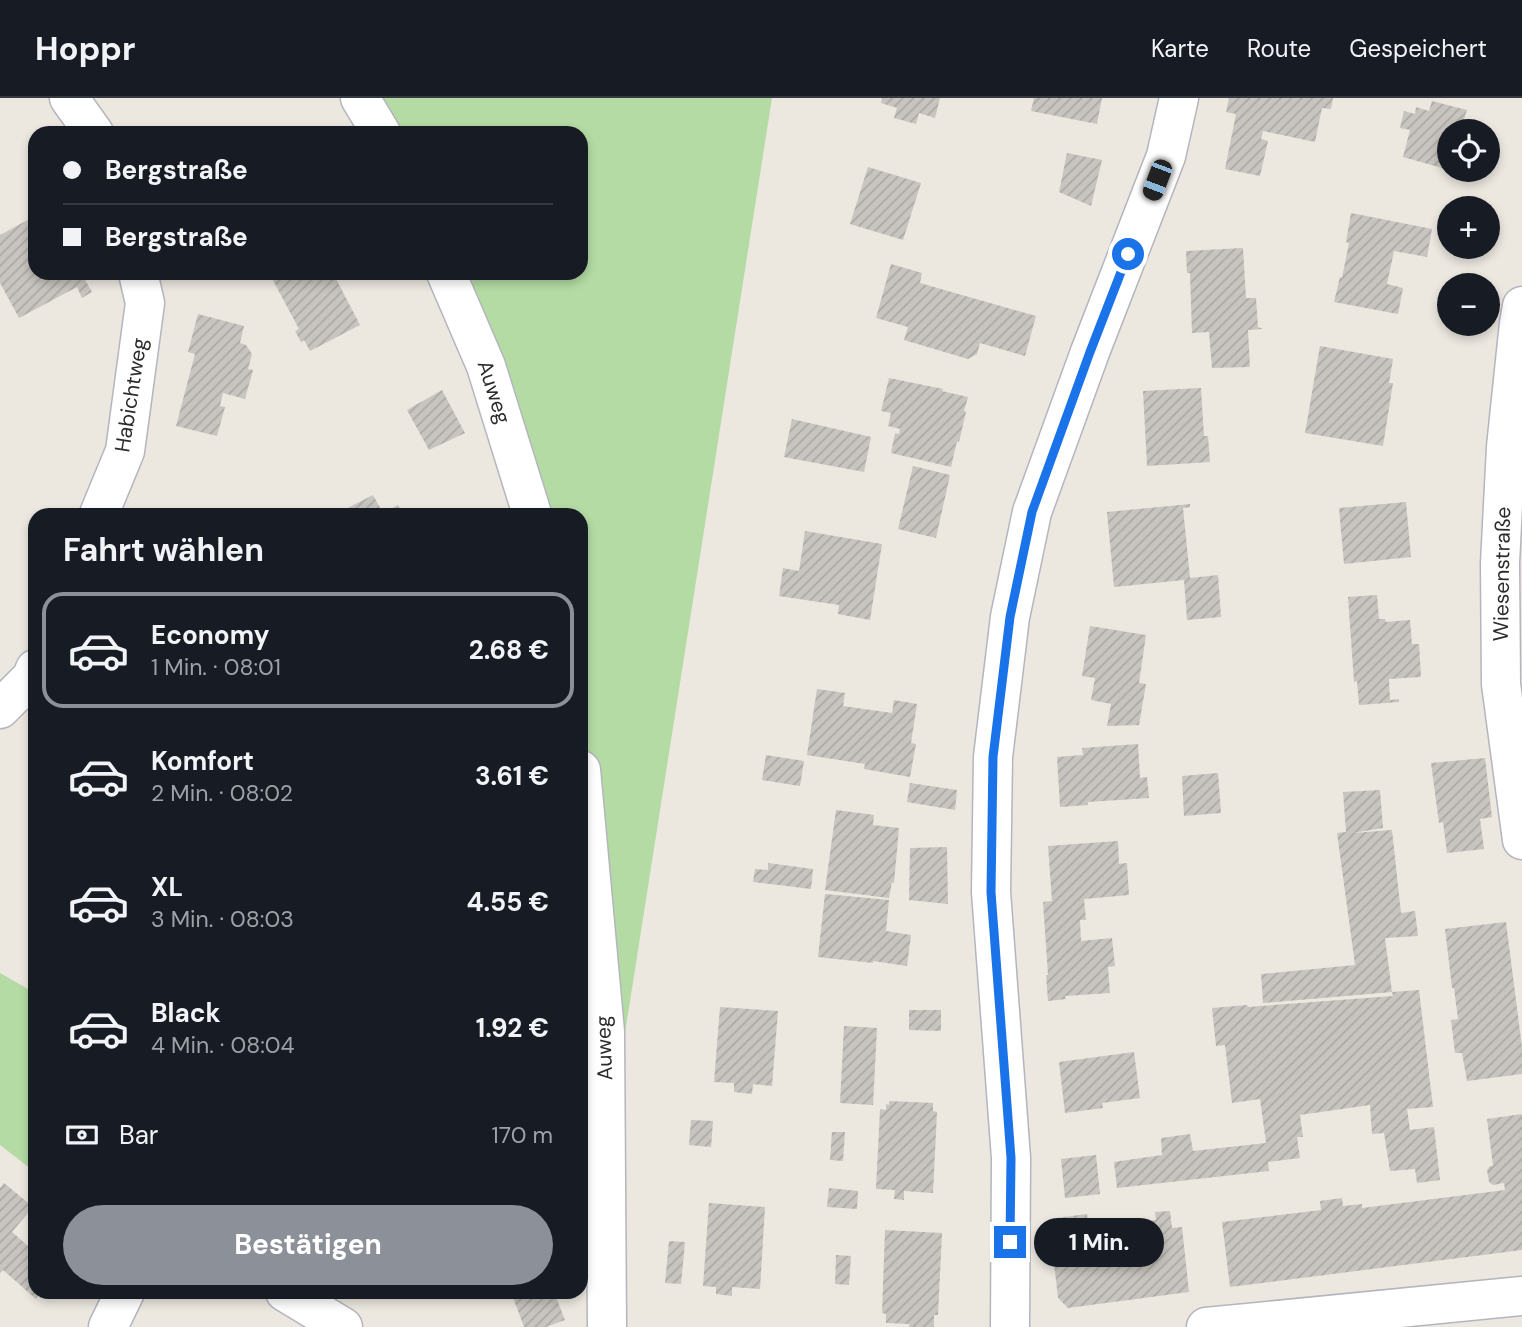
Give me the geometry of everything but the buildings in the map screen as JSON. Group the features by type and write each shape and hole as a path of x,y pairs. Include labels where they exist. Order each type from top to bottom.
{"street":[{"path":"69,98 89,126"},
{"path":"360,98 377,126"},
{"path":"1010,1327 1011,1158 991,892 993,757 1010,617 1032,512 1166,156 1179,98"},
{"name":"Habichtweg","path":"102,508 125,452 145,303 140,280"},
{"name":"Auweg","path":"449,280 486,366 530,508"},
{"name":"Wiesenstraße","path":"1522,306 1506,447 1500,563 1501,684 1522,840"},
{"path":"0,709 28,681"},
{"name":"Auweg","path":"588,846 605,1032 607,1327"},
{"path":"1206,1327 1348,1320 1522,1296"},
{"path":"108,1327 122,1299"},
{"path":"297,1299 343,1327"}],"green space":[{"path":"360,98 772,98 625,1033 605,1032 588,846 588,508 530,508 448,280 588,280 588,126 377,126"},
{"path":"0,973 28,989 28,1167 0,1145"}],"route":[{"path":"1010,1242 1011,1158 991,892 993,757 1010,617 1032,512 1128,254"}]}
